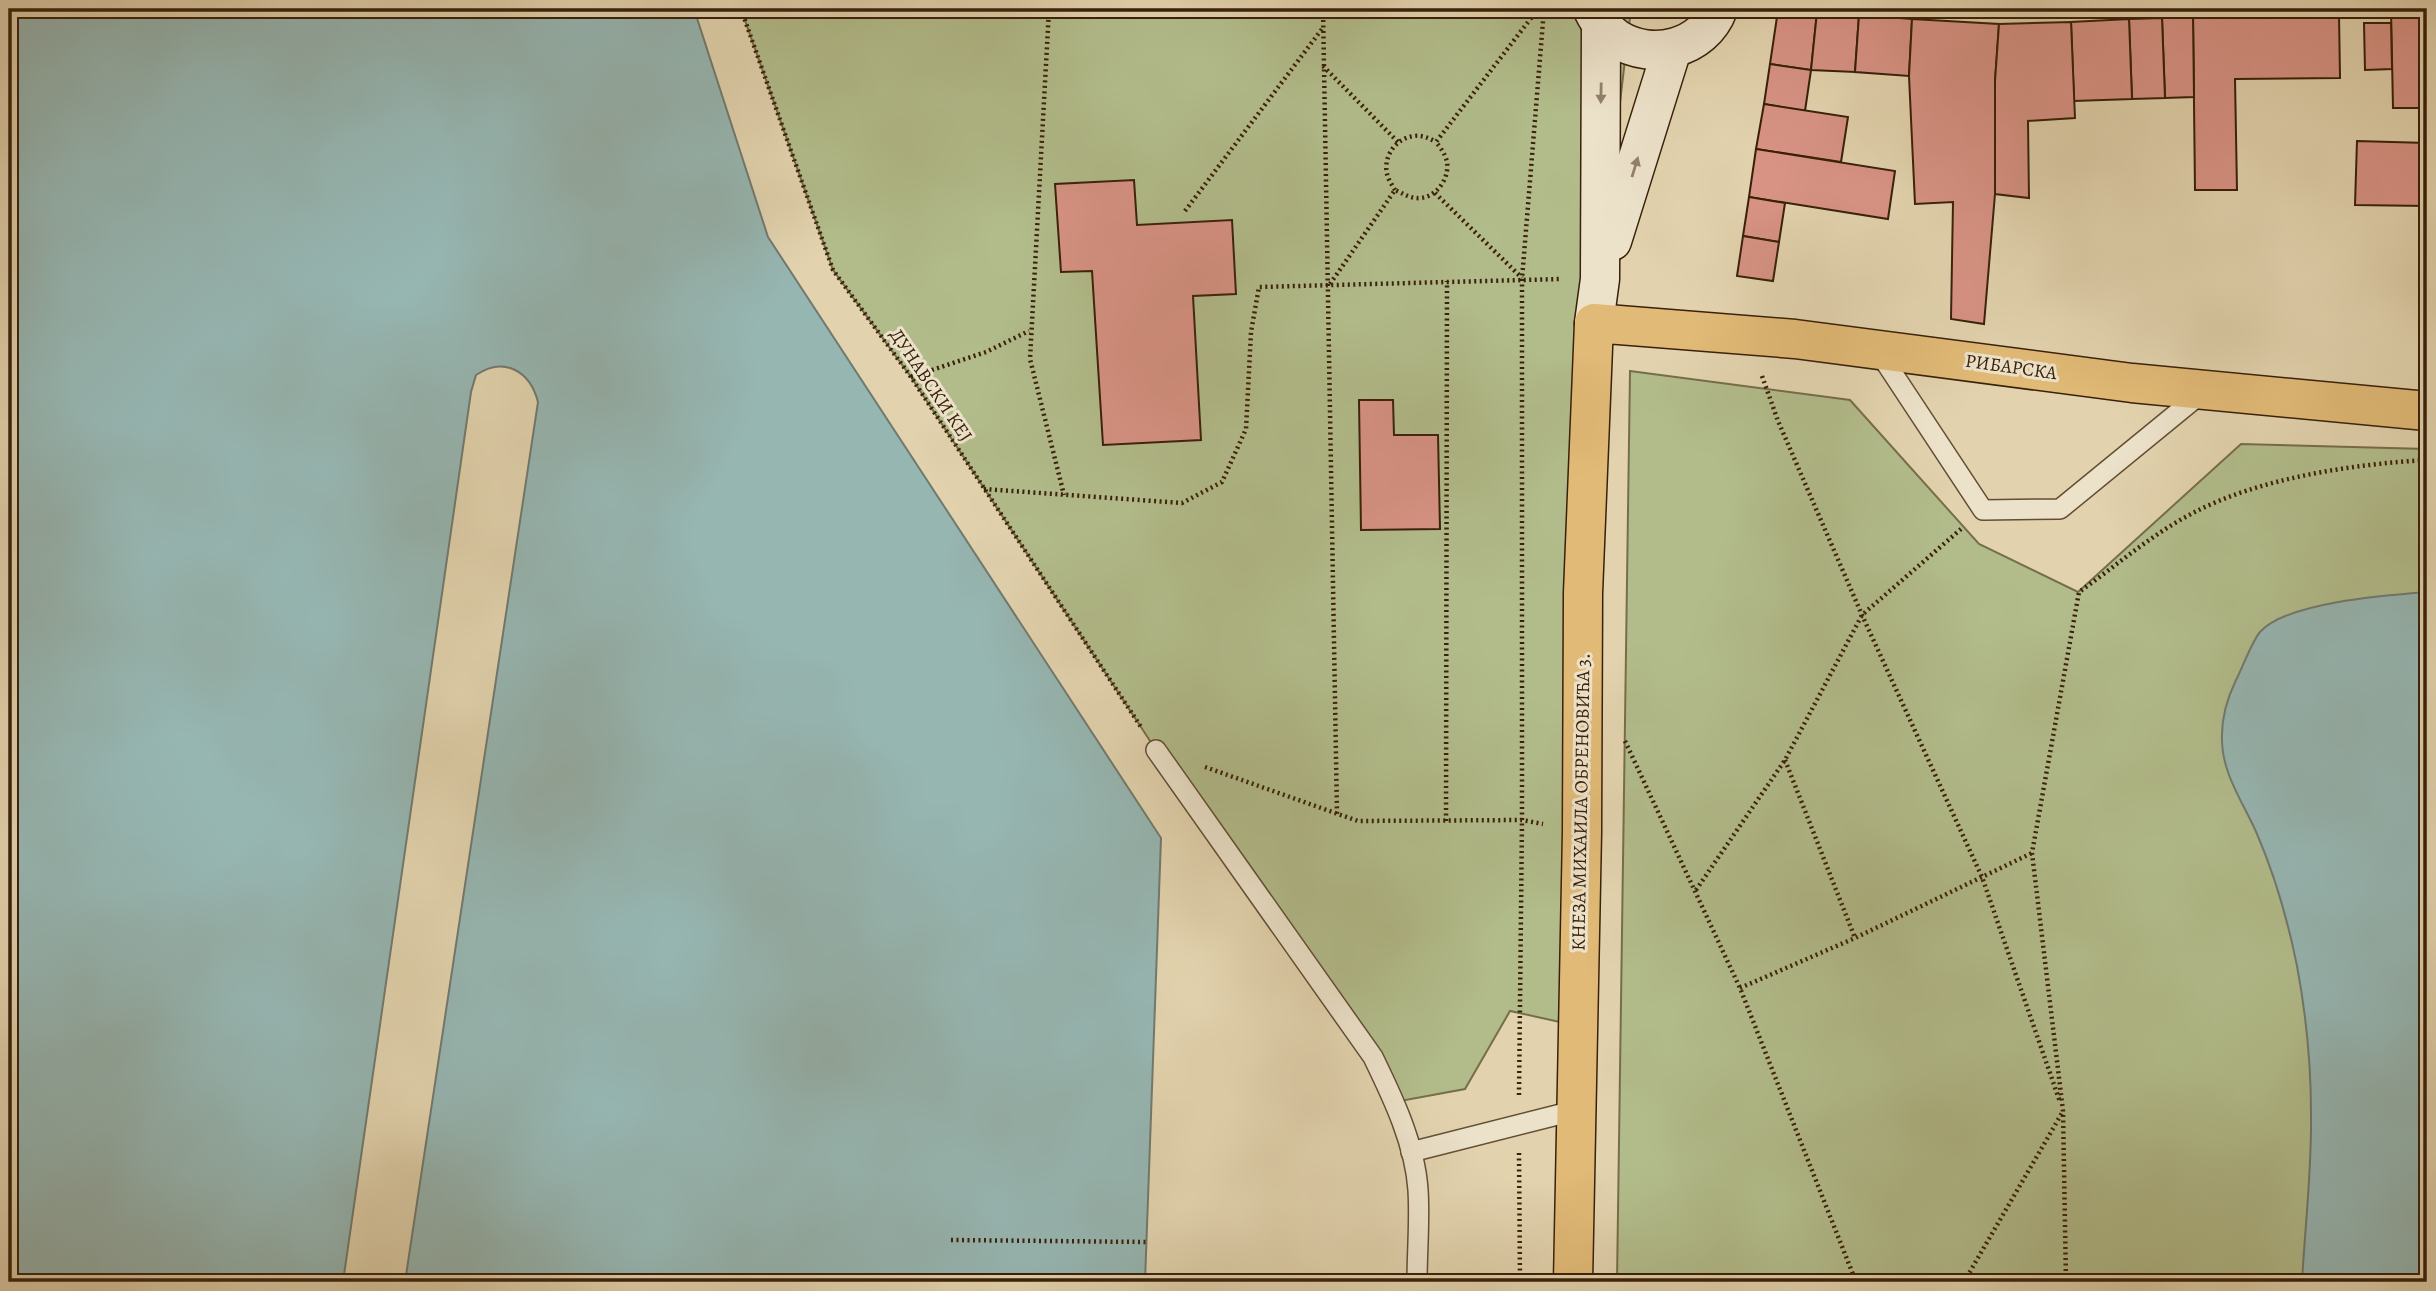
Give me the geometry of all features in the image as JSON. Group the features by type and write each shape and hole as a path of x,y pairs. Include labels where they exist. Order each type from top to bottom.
{"main road":[{"path":"1597,17 1616,38 1633,47 1652,50 1672,48 1690,41 1705,29 1718,9"},
{"path":"1594,323 1600,279 1597,17"},
{"path":"1600,279 1672,48"},
{"name":"РИБАРСКА","path":"1594,323 1746,334 2009,368 2427,411"},
{"name":"КНЕЗА МИХАИЛА ОБРЕНОВИЋА 3.","path":"1573,1282 1583,593 1594,323"}],"lane":[{"path":"1877,350 1983,510 2060,509 2206,390"},
{"path":"1156,750 1373,1057 1395,1102 1411,1152 1418,1188 1417,1282"},
{"path":"1411,1152 1577,1110"}],"path":[{"name":"ДУНАВСКИ КЕЈ","path":"741,9 833,270 911,377 1156,750"},
{"path":"1049,9 1030,359 1064,495"},
{"path":"1323,9 1338,814"},
{"path":"1436,142 1538,9"},
{"path":"1520,1282 1518,1125 1522,820 1522,279 1544,9"},
{"path":"1185,211 1323,29"},
{"path":"1323,66 1398,142"},
{"path":"1412,136 1424,136 1436,142 1447,158 1447,167 1446,177 1435,192 1424,198 1411,198 1395,190 1386,173 1388,155 1398,142 1412,136"},
{"path":"1329,285 1395,190"},
{"path":"1435,192 1522,279"},
{"path":"984,489 1182,503 1222,482 1246,429 1251,332 1259,287 1600,279"},
{"path":"1446,821 1447,281"},
{"path":"911,377 986,352 1030,331"},
{"path":"1746,334 1778,421 1861,615 1982,877 2063,1111 1964,1282"},
{"path":"2066,1282 2063,1111 2032,853 2078,592 2170,526 2229,497 2308,475 2351,467 2427,460"},
{"path":"1696,891 1785,760 1861,615 1983,510"},
{"path":"1625,741 1740,988 1856,1282"},
{"path":"1156,750 1358,821 1522,820 1581,832"},
{"path":"1785,760 1855,938"},
{"path":"1740,988 1855,938 2032,853"},
{"path":"951,1240 1147,1242"}],"green space":[{"path":"741,9 1631,9 1594,323 1578,1026 1510,1011 1465,1089 1395,1102 1156,750 911,377 833,270"},
{"path":"1630,371 1850,400 1979,544 2078,592 2241,444 2427,449 2427,1282 1617,1282"}],"water":[{"path":"9,9 694,9 768,237 1161,838 1145,1282 405,1282 538,402 529,382 522,375 506,367 496,367 476,375 471,392 343,1282 9,1282"},
{"path":"2427,592 2427,1282 2302,1282 2311,1134 2310,1076 2303,1002 2297,966 2275,882 2257,834 2228,772 2222,737 2224,714 2253,642 2260,632 2273,622 2314,607 2339,602"}],"building":[{"path":"1778,10 1817,12 1811,70 1770,64"},
{"path":"2391,10 2427,10 2427,108 2393,108"},
{"path":"1817,12 1859,15 1855,72 1811,70"},
{"path":"2339,14 2340,78 2235,79 2237,190 2195,190 2193,16"},
{"path":"1859,15 1912,19 1909,76 1855,72"},
{"path":"2193,16 2194,97 2165,98 2162,18"},
{"path":"2162,18 2165,98 2132,99 2129,19"},
{"path":"1912,19 1999,24 1995,81 1995,194 1984,324 1951,319 1953,202 1915,204 1909,76"},
{"path":"2129,19 2132,99 2074,101 2071,22"},
{"path":"2071,22 2075,118 2028,121 2029,198 1995,194 1995,81 1999,24"},
{"path":"2364,23 2391,23 2392,69 2365,70"},
{"path":"1770,64 1811,70 1805,111 1764,104"},
{"path":"1764,104 1848,117 1841,162 1756,149"},
{"path":"2357,141 2427,143 2427,206 2355,205"},
{"path":"1756,149 1895,171 1888,219 1749,197"},
{"path":"1134,180 1137,225 1232,220 1236,294 1193,296 1201,440 1103,445 1092,271 1061,272 1055,184"},
{"path":"1749,197 1785,203 1779,242 1743,236"},
{"path":"1743,236 1779,242 1773,281 1737,276"},
{"path":"1359,400 1393,400 1394,435 1438,435 1440,529 1361,530"}]}
